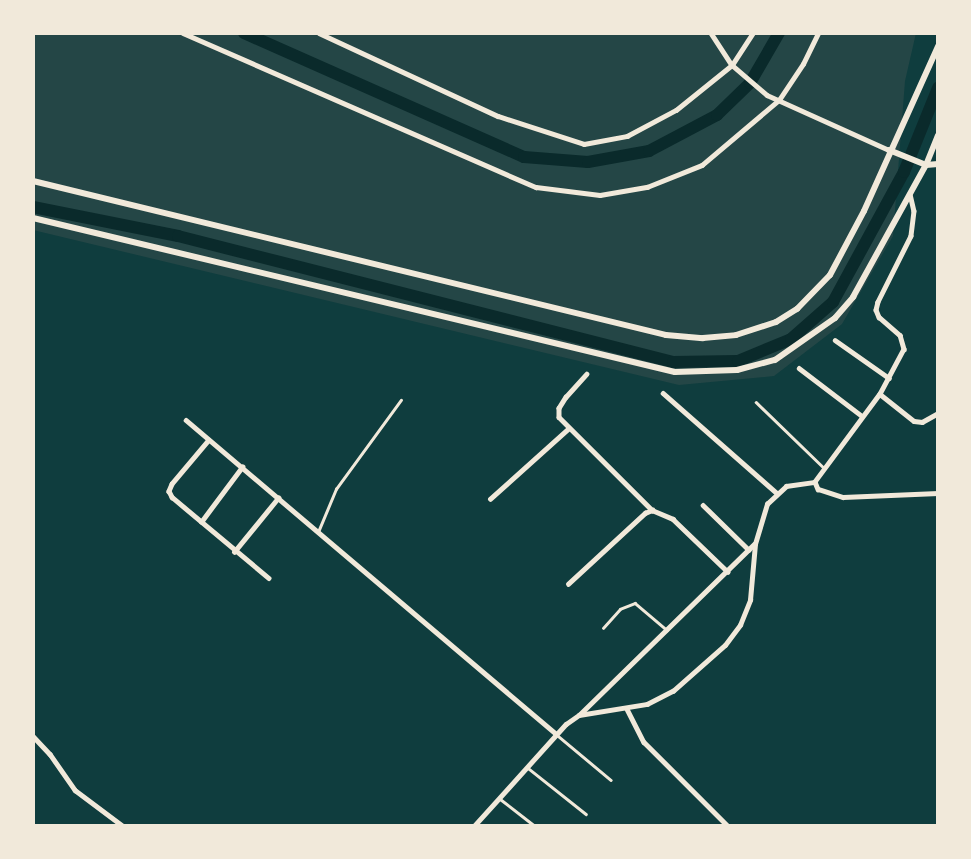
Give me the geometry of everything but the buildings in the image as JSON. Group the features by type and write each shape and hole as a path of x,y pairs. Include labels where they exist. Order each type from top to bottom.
{"street":[{"path":"183,33 536,187 600,194 647,187 702,165 779,100 803,64 818,33"},
{"path":"319,33 498,117 584,144 627,136 676,110 732,65 753,33"},
{"path":"711,33 732,65 767,95 891,151 922,163 938,164"},
{"path":"33,181 666,335 704,338 736,335 776,322 797,309 830,275 863,211 938,46"},
{"path":"33,218 674,372 737,370 775,360 796,349 835,318 853,297 938,135"},
{"path":"815,482 823,467 880,394 901,357 904,342 878,317 876,310 911,236 914,211 909,193"},
{"path":"835,340 889,378"},
{"path":"799,368 862,416"},
{"path":"587,374 559,408 559,417 568,429 652,510 673,519 728,572"},
{"path":"663,393 777,493"},
{"path":"880,394 914,421 922,422 938,412"},
{"path":"186,420 556,734"},
{"path":"490,499 568,429"},
{"path":"209,440 169,491 176,502 269,578"},
{"path":"201,522 242,467"},
{"path":"579,715 647,705 673,691 725,645 740,625 750,600 755,544 767,504 786,486 815,482"},
{"path":"815,482 818,489 843,497 938,492"},
{"path":"234,552 278,498"},
{"path":"703,505 749,550"},
{"path":"568,584 645,513 652,510"},
{"path":"474,826 556,734 579,715 755,544"},
{"path":"627,709 644,742 728,826"},
{"path":"33,736 50,754 75,790 123,826"}],"lane":[{"path":"318,532 336,489 401,400"},
{"path":"756,402 823,467"},
{"path":"603,628 620,610 635,603 667,630"},
{"path":"556,734 611,780"},
{"path":"527,766 586,814"},
{"path":"499,797 535,826"}],"shaded area":[{"path":"33,33 916,33 905,81 893,236 842,324 774,376 679,385 33,230"}],"waterway":[{"path":"244,33 524,157 588,162 649,151 717,115 750,83 779,33"},
{"path":"33,207 178,236 673,362 738,361 791,339 833,302 904,172 938,88"}]}
